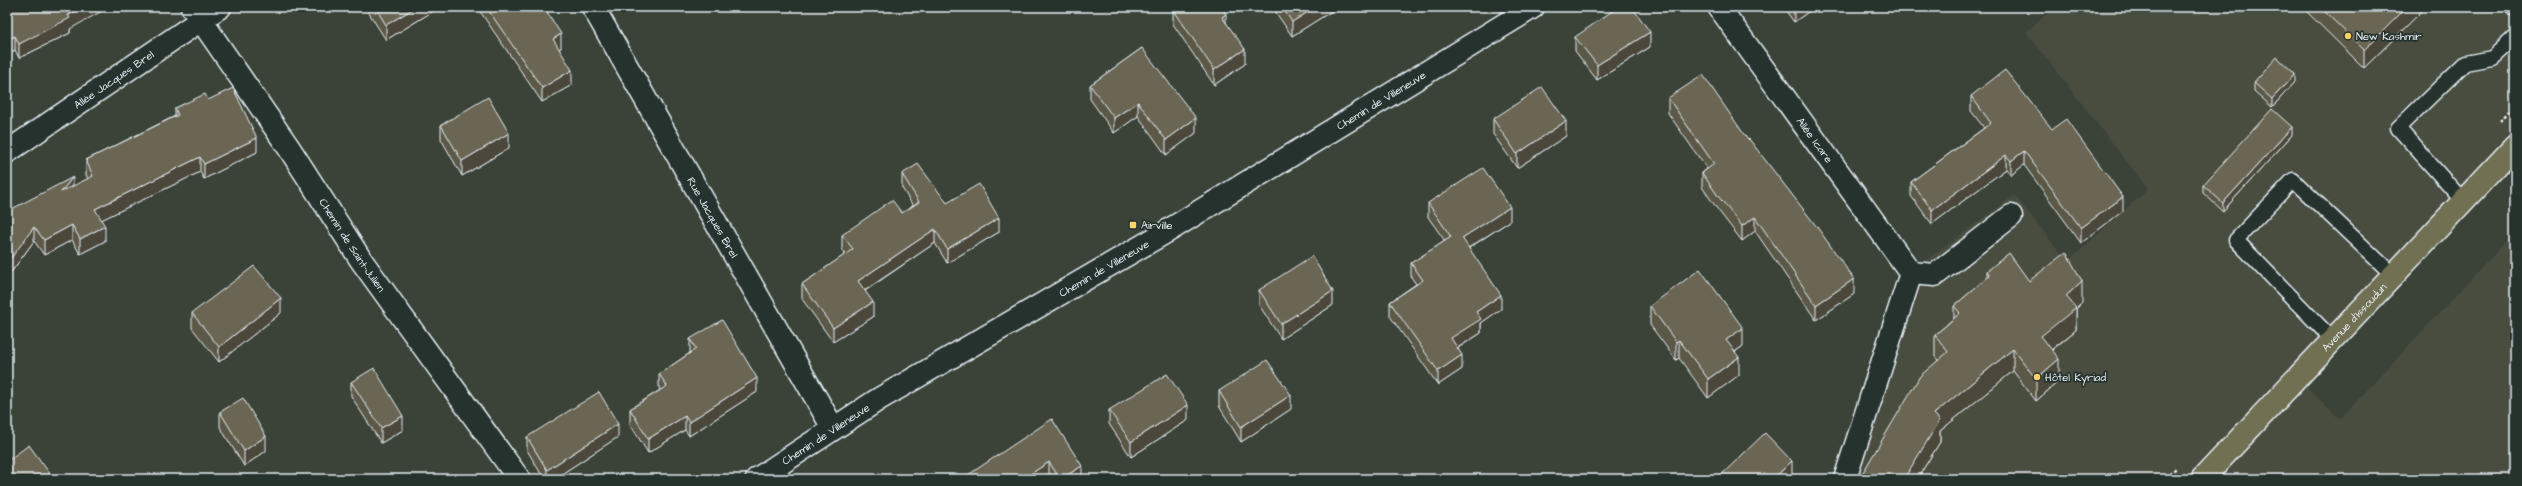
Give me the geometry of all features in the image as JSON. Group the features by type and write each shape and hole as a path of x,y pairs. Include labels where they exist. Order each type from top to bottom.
{"main road":[{"name":"Avenue d'Issoudun","path":"2202,479 2512,150"}],"street":[{"name":"Allée Jacques Brel","path":"7,152 197,13 220,7"},
{"name":"Rue Jacques Brel","path":"593,7 833,428"},
{"name":"Chemin de Villeneuve","path":"757,479 879,399 1166,232 1509,13 1532,7"},
{"name":"Allée Icare","path":"1719,7 1911,273"},
{"name":"Chemin de Saint-Julien","path":"197,13 289,148 361,260 518,479"},
{"path":"1845,479 1911,273 1935,275 2011,216"}],"lane":[{"path":"2512,7 2515,10"},
{"path":"2463,201 2398,128 2465,63 2492,58 2515,37"},
{"path":"2333,340 2236,240 2293,180 2393,275"}],"shaded area":[{"path":"2054,7 2515,7 2515,147 2297,378 2340,419 2515,232 2515,479 1843,479 1896,282 2015,195 2067,262 2148,189 2026,32"}],"building":[{"path":"7,7 83,7 68,15 70,18 19,44 15,36 7,40"},
{"path":"375,7 416,7 386,25"},
{"path":"486,7 544,7 561,34 553,39 572,70 542,88"},
{"path":"1177,7 1221,7 1226,14 1222,17 1245,49 1214,70 1173,9"},
{"path":"1282,7 1316,7 1292,22"},
{"path":"1618,7 1632,7 1650,32 1597,65 1575,37"},
{"name":"New Kashmir","path":"2320,7 2407,7 2364,50"},
{"path":"1142,48 1196,118 1166,140 1138,102 1114,118 1090,85"},
{"path":"2277,57 2295,74 2272,99 2254,83"},
{"path":"2005,70 2052,129 2066,119 2123,197 2081,228 2024,151 2011,161 2006,155 1932,210 1911,182 1991,123 1971,96"},
{"path":"1703,75 1748,140 1749,139 1817,227 1854,279 1816,305 1755,217 1742,226 1702,173 1714,164 1668,98"},
{"path":"1542,87 1566,121 1517,154 1493,119"},
{"path":"233,88 257,138 204,164 200,157 95,209 105,226 80,239 72,225 44,240 34,227 12,257 7,260 8,211 73,177 61,192 93,176 86,160 178,115 175,108 205,94 208,100"},
{"path":"488,97 509,133 462,161 441,125"},
{"path":"2272,109 2292,127 2223,203 2203,185"},
{"path":"918,164 947,203 979,184 999,218 947,249 935,229 858,281 873,302 833,328 802,284 853,249 842,235 892,200 902,213 919,202 902,174"},
{"path":"1483,168 1510,207 1462,238 1501,295 1476,312 1481,319 1451,338 1462,355 1438,371 1390,302 1423,280 1411,263 1451,237 1428,203"},
{"name":"Hôtel Kyriad","path":"2066,252 2082,281 2066,296 2076,308 2041,336 2059,359 2036,379 2013,349 1934,414 1940,420 1904,479 1859,479 1920,376 1948,352 1935,335 1960,313 1954,306 1990,275 1987,271 2009,253 2029,281"},
{"path":"1312,256 1333,291 1281,324 1259,290"},
{"path":"254,266 281,298 219,347 192,313"},
{"path":"1700,269 1743,328 1726,340 1739,357 1708,379 1679,340 1676,342 1650,306"},
{"path":"722,320 757,378 689,422 685,416 648,439 630,409 667,386 659,374 696,349 690,339"},
{"path":"1267,360 1291,395 1241,427 1219,391"},
{"path":"374,368 403,416 381,428 351,382"},
{"path":"1167,374 1188,405 1131,442 1109,410"},
{"path":"599,392 618,424 547,470 527,437"},
{"path":"243,398 266,436 244,451 220,412"},
{"path":"1052,419 1082,466 1061,479 1049,462 1023,479 962,479"},
{"path":"1765,433 1792,461 1773,479 1717,479"},
{"path":"29,445 50,474 43,479 7,479 7,461"}],"place":[{"name":"New Kashmir","path":"2348,36"},
{"name":"Airville","path":"1133,225"},
{"name":"Hôtel Kyriad","path":"2037,377"}]}
